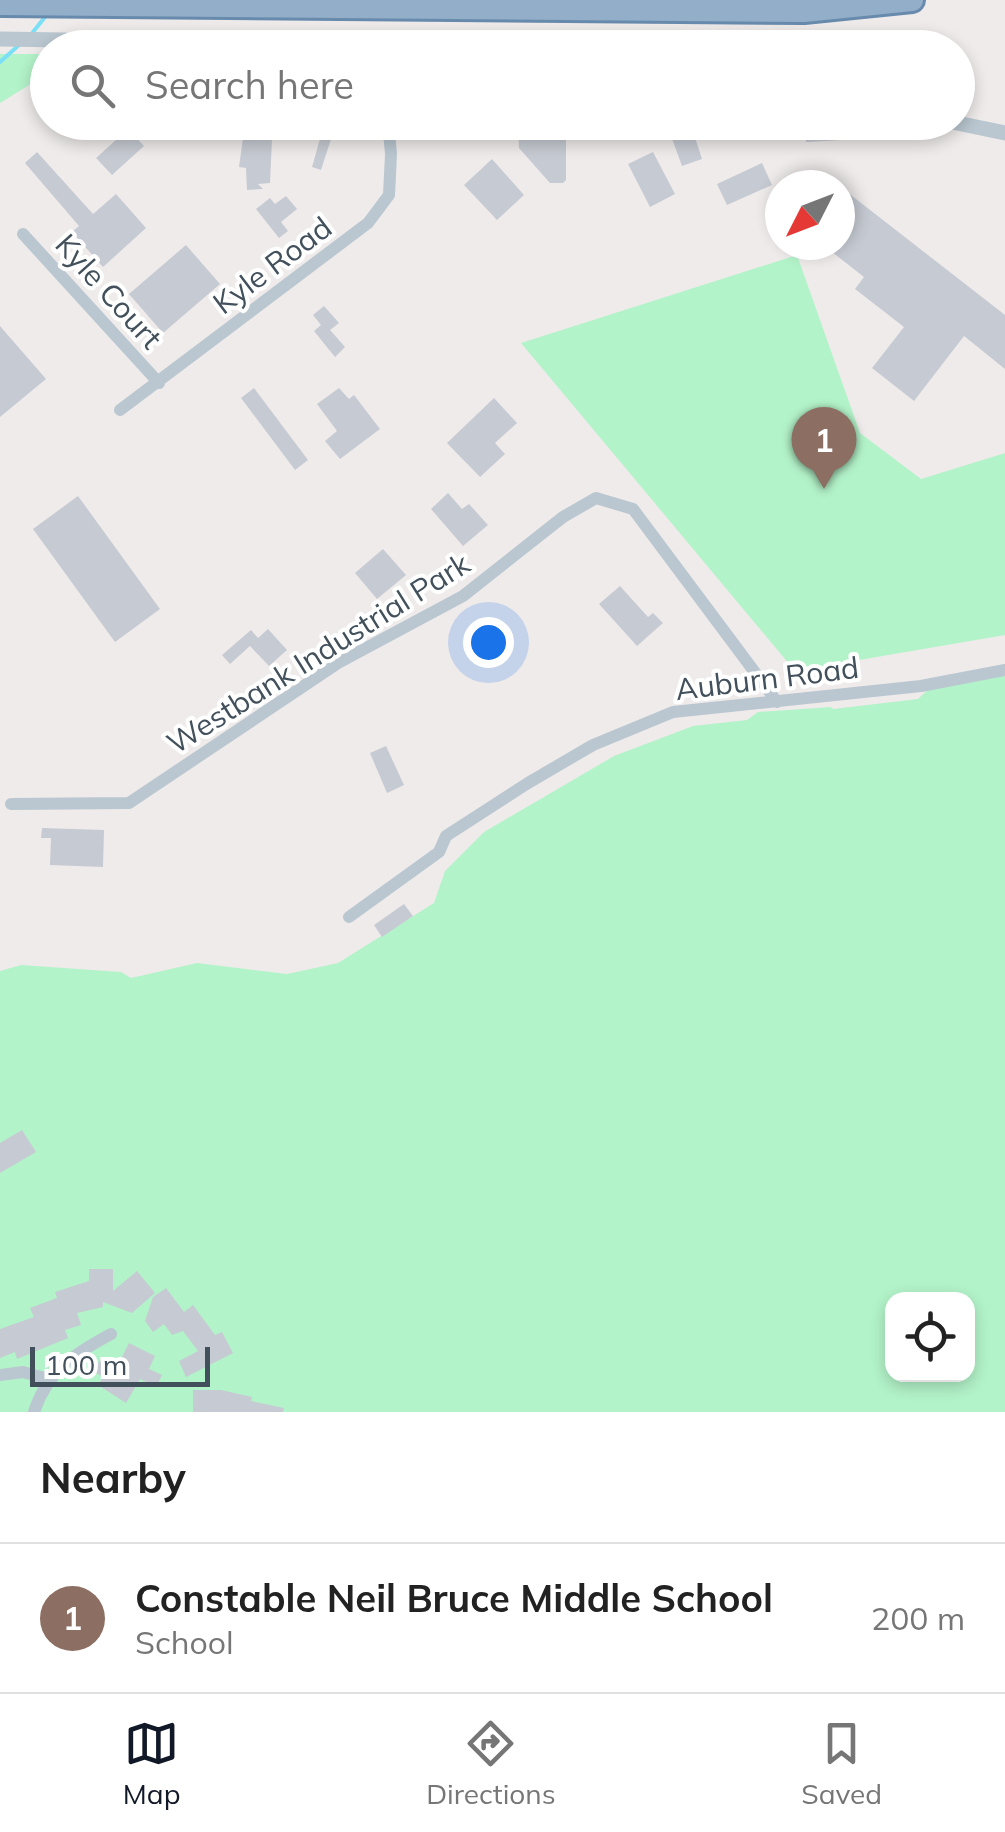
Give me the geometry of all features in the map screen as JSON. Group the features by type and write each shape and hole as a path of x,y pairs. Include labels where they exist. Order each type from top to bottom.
{"highway":[{"path":"0,4 804,10 912,0"}],"street":[{"path":"0,39 30,39"},
{"path":"975,127 1005,133"},
{"name":"Kyle Road","path":"120,410 368,223 390,195 390,140"},
{"name":"Kyle Court","path":"23,234 159,382"},
{"name":"Westbank Industrial Park","path":"10,804 129,803 338,664 463,596 563,517 596,498 633,509 777,702"},
{"name":"Auburn Road","path":"349,917 438,852 446,836 528,783 592,746 673,712 921,686 1004,670 1005,689"},
{"path":"34,1412 48,1378 70,1356 111,1334"},
{"path":"0,1375 23,1372 48,1378"}],"green space":[{"path":"0,54 30,54 30,84 0,103"},
{"path":"781,260 799,260 860,433 921,479 1005,453 1005,635 795,671 521,343"},
{"path":"1005,672 1005,1412 0,1412 0,971 21,965 121,972 131,978 197,963 287,974 338,963 434,903 445,871 484,832 614,756 693,726 747,720 758,712 833,709 918,699 934,684"}],"building":[{"path":"116,140 138,140 144,146 112,175 96,158"},
{"path":"243,140 272,140 270,183 258,184 263,189 247,190 246,168 239,167"},
{"path":"320,140 331,140 321,170 312,167"},
{"path":"519,140 566,140 566,180 550,183 519,148"},
{"path":"673,140 696,140 702,159 682,166"},
{"path":"37,152 93,214 116,194 146,228 103,267 72,232 79,226 25,163"},
{"path":"653,152 675,194 650,207 628,164"},
{"path":"492,159 524,195 497,220 464,185"},
{"path":"762,163 765,170 765,188 727,205 717,184"},
{"path":"286,196 297,209 281,222 288,231 279,238 256,209 270,198 275,204"},
{"path":"855,198 1005,315 1005,369 964,336 914,401 872,368 904,327 855,289 864,277 842,260 855,260"},
{"path":"186,245 220,284 163,333 129,294"},
{"path":"324,306 339,323 330,330 345,347 335,357 314,331 321,325 313,315"},
{"path":"0,326 46,379 0,417"},
{"path":"254,388 308,460 295,470 241,398"},
{"path":"339,388 349,399 354,395 380,429 340,459 325,441 337,431 317,404"},
{"path":"494,398 517,423 495,443 505,454 480,477 447,443"},
{"path":"448,493 462,509 469,504 488,525 463,546 431,509"},
{"path":"78,496 160,609 115,642 33,529"},
{"path":"383,549 406,575 377,599 355,573"},
{"path":"620,586 648,617 653,613 663,623 637,646 599,604"},
{"path":"268,629 287,650 269,666 250,646 230,664 222,655 251,630 258,638"},
{"path":"386,746 404,785 387,793 370,753"},
{"path":"42,828 104,830 103,867 50,865 51,838 41,838"},
{"path":"404,904 413,916 382,937 374,925"},
{"path":"22,1130 36,1152 0,1173 0,1143"},
{"path":"89,1269 113,1269 113,1291 137,1271 155,1293 132,1313 103,1302 103,1307 77,1313 81,1325 65,1330 68,1338 17,1359 15,1352 0,1358 0,1329 34,1317 30,1308 57,1298 55,1292 89,1281"},
{"path":"166,1288 184,1312 193,1305 215,1335 222,1332 233,1353 186,1377 179,1361 198,1351 183,1331 172,1335 164,1324 153,1332 145,1321 153,1297"},
{"path":"129,1343 155,1356 149,1369 162,1375 156,1387 140,1379 126,1403 98,1385 103,1377 93,1371 101,1359 116,1369"},
{"path":"193,1390 221,1390 284,1408 283,1412 193,1412"}],"waterway":[{"path":"35,30 49,12"},
{"path":"0,62 19,45"}],"place":[{"name":"Constable Neil Bruce Middle School","path":"824,489"}]}
